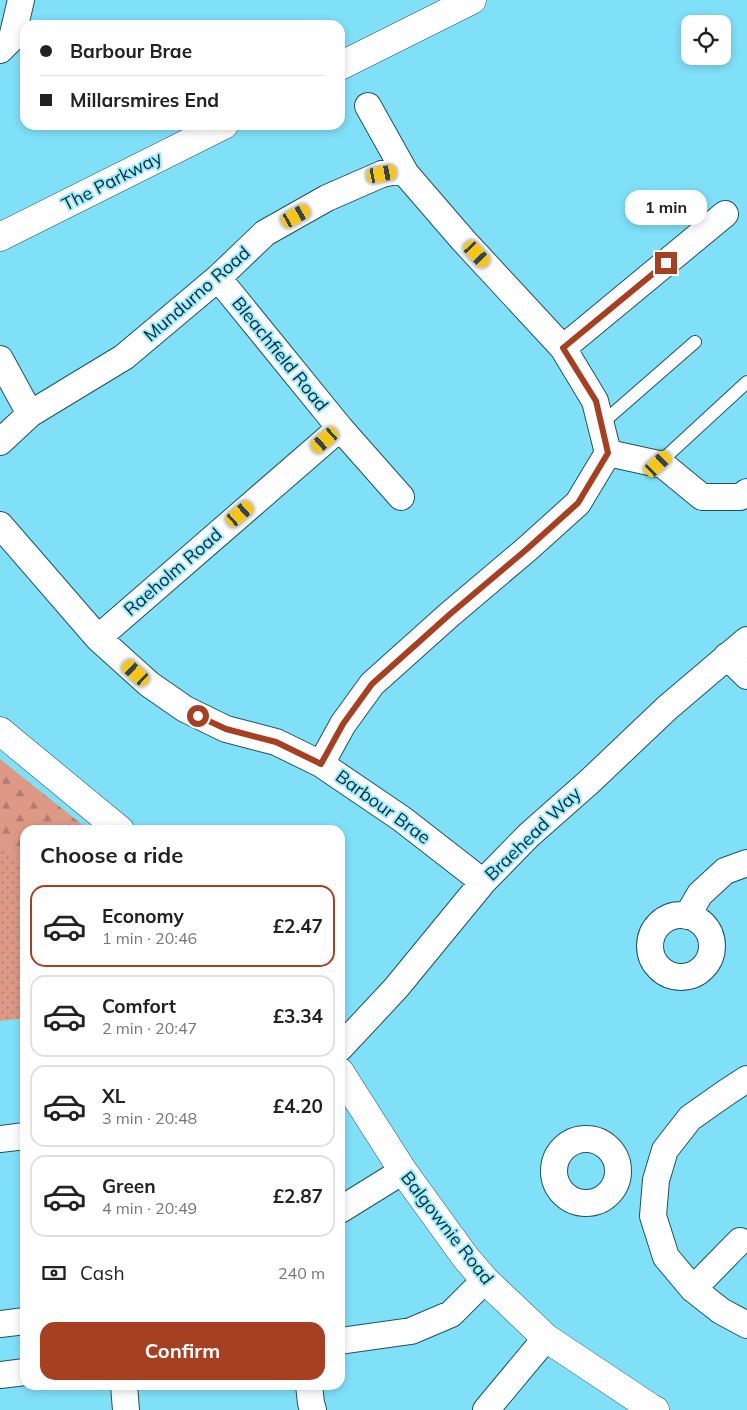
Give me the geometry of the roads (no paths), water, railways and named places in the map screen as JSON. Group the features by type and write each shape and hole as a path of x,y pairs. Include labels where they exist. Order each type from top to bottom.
{"street":[{"path":"0,50 12,38 22,0"},
{"path":"345,64 472,0"},
{"path":"321,764 343,724 372,684 578,503 608,453 596,401 563,348 463,240 406,174 368,106"},
{"name":"The Parkway","path":"0,238 214,130"},
{"name":"Mundurno Road","path":"0,442 30,414 124,357 218,278 265,233 319,203 382,174 396,172 406,174"},
{"path":"563,348 726,214"},
{"name":"Bleachfield Road","path":"218,278 340,428 401,497"},
{"path":"0,359 30,414"},
{"name":"Raeholm Road","path":"98,638 340,428"},
{"path":"608,453 663,465 702,498 740,497 747,492"},
{"name":"Barbour Brae","path":"0,525 98,638 149,684 185,709 226,729 276,742 321,764 402,819 483,882"},
{"path":"737,648 747,676"},
{"name":"Braehead Way","path":"345,1043 396,988 483,882 529,835 589,782 667,708 737,648"},
{"path":"0,731 114,825"},
{"path":"687,916 700,894 725,871 747,863"},
{"name":"Balgownie Road","path":"345,1080 403,1171 466,1258 485,1280 546,1338 655,1410"},
{"path":"747,1080 690,1118 665,1150 656,1180 653,1216 666,1257 693,1289 721,1311 747,1324"},
{"path":"0,1139 20,1137"},
{"path":"345,1207 403,1171"},
{"path":"618,1176 656,1180"},
{"path":"693,1289 740,1240"},
{"path":"345,1340 411,1331 443,1318 451,1314 485,1280"},
{"path":"0,1324 20,1322"},
{"path":"486,1410 546,1338"},
{"path":"0,1375 20,1373"},
{"path":"124,1390 126,1410"},
{"path":"310,1390 313,1410"}],"lane":[{"path":"601,424 695,342"},
{"path":"658,464 747,382"}]}
